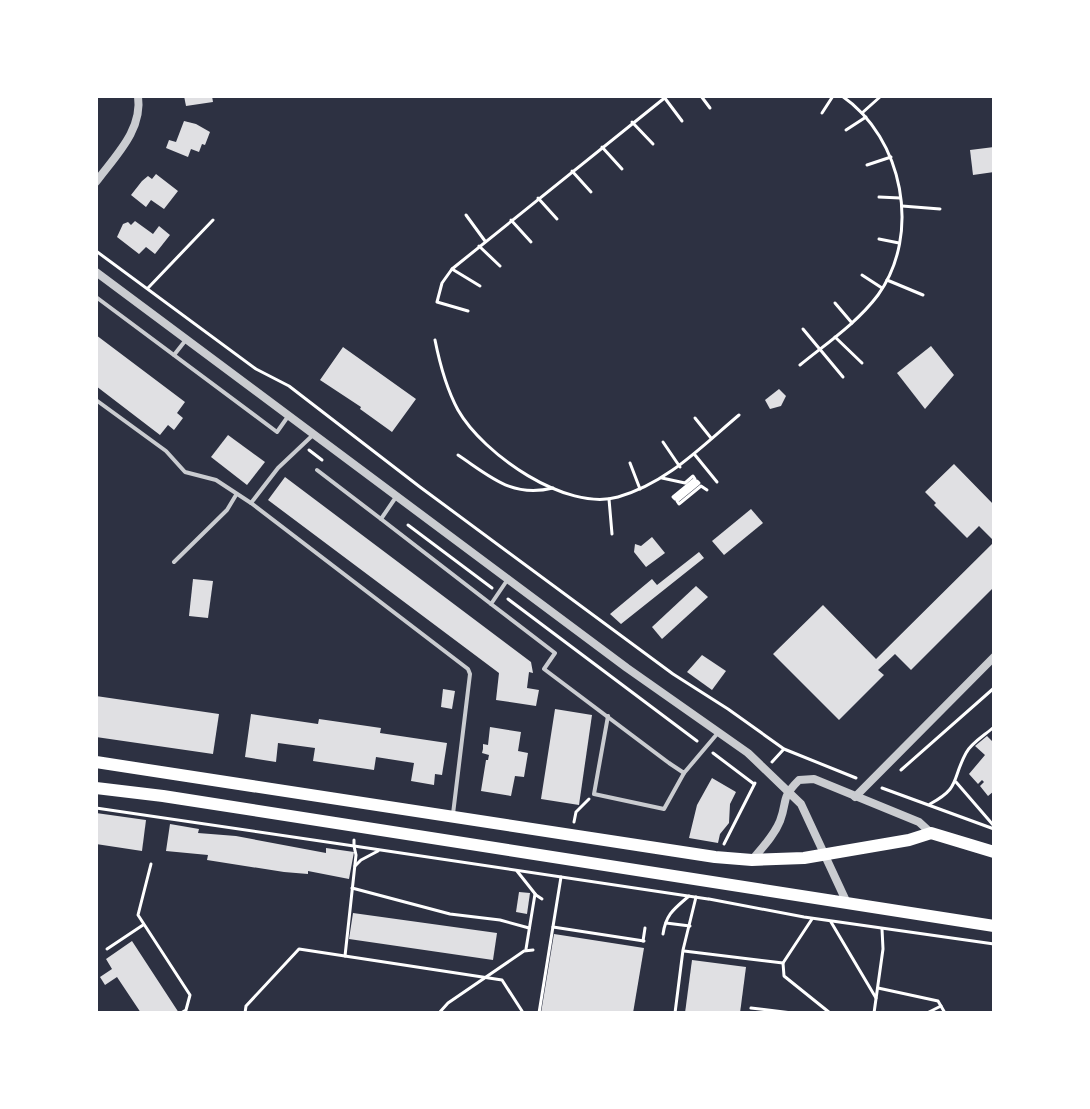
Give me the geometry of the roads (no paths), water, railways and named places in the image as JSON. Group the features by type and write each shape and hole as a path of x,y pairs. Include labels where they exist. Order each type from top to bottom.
{"main road":[{"path":"96,762 715,857 752,860 804,858 909,840 931,833 994,852"},
{"path":"96,788 177,798 994,926"}],"street":[{"path":"96,182 135,127 139,112 138,96"},
{"path":"96,272 508,579 748,753 801,804 847,903"},
{"path":"855,797 994,657"},
{"path":"752,860 779,823 784,796 799,780 814,779 919,822 931,833"}],"lane":[{"path":"96,297 277,432 289,415"},
{"path":"174,355 187,339"},
{"path":"96,400 166,451 185,472 216,480 251,503 468,669 470,674 453,816"},
{"path":"251,503 278,468 314,434"},
{"path":"317,470 555,653 544,669 684,773"},
{"path":"174,562 227,510 236,495"},
{"path":"381,519 397,496"},
{"path":"491,604 508,579"},
{"path":"608,716 594,794 664,809 684,773 718,732"}]}
